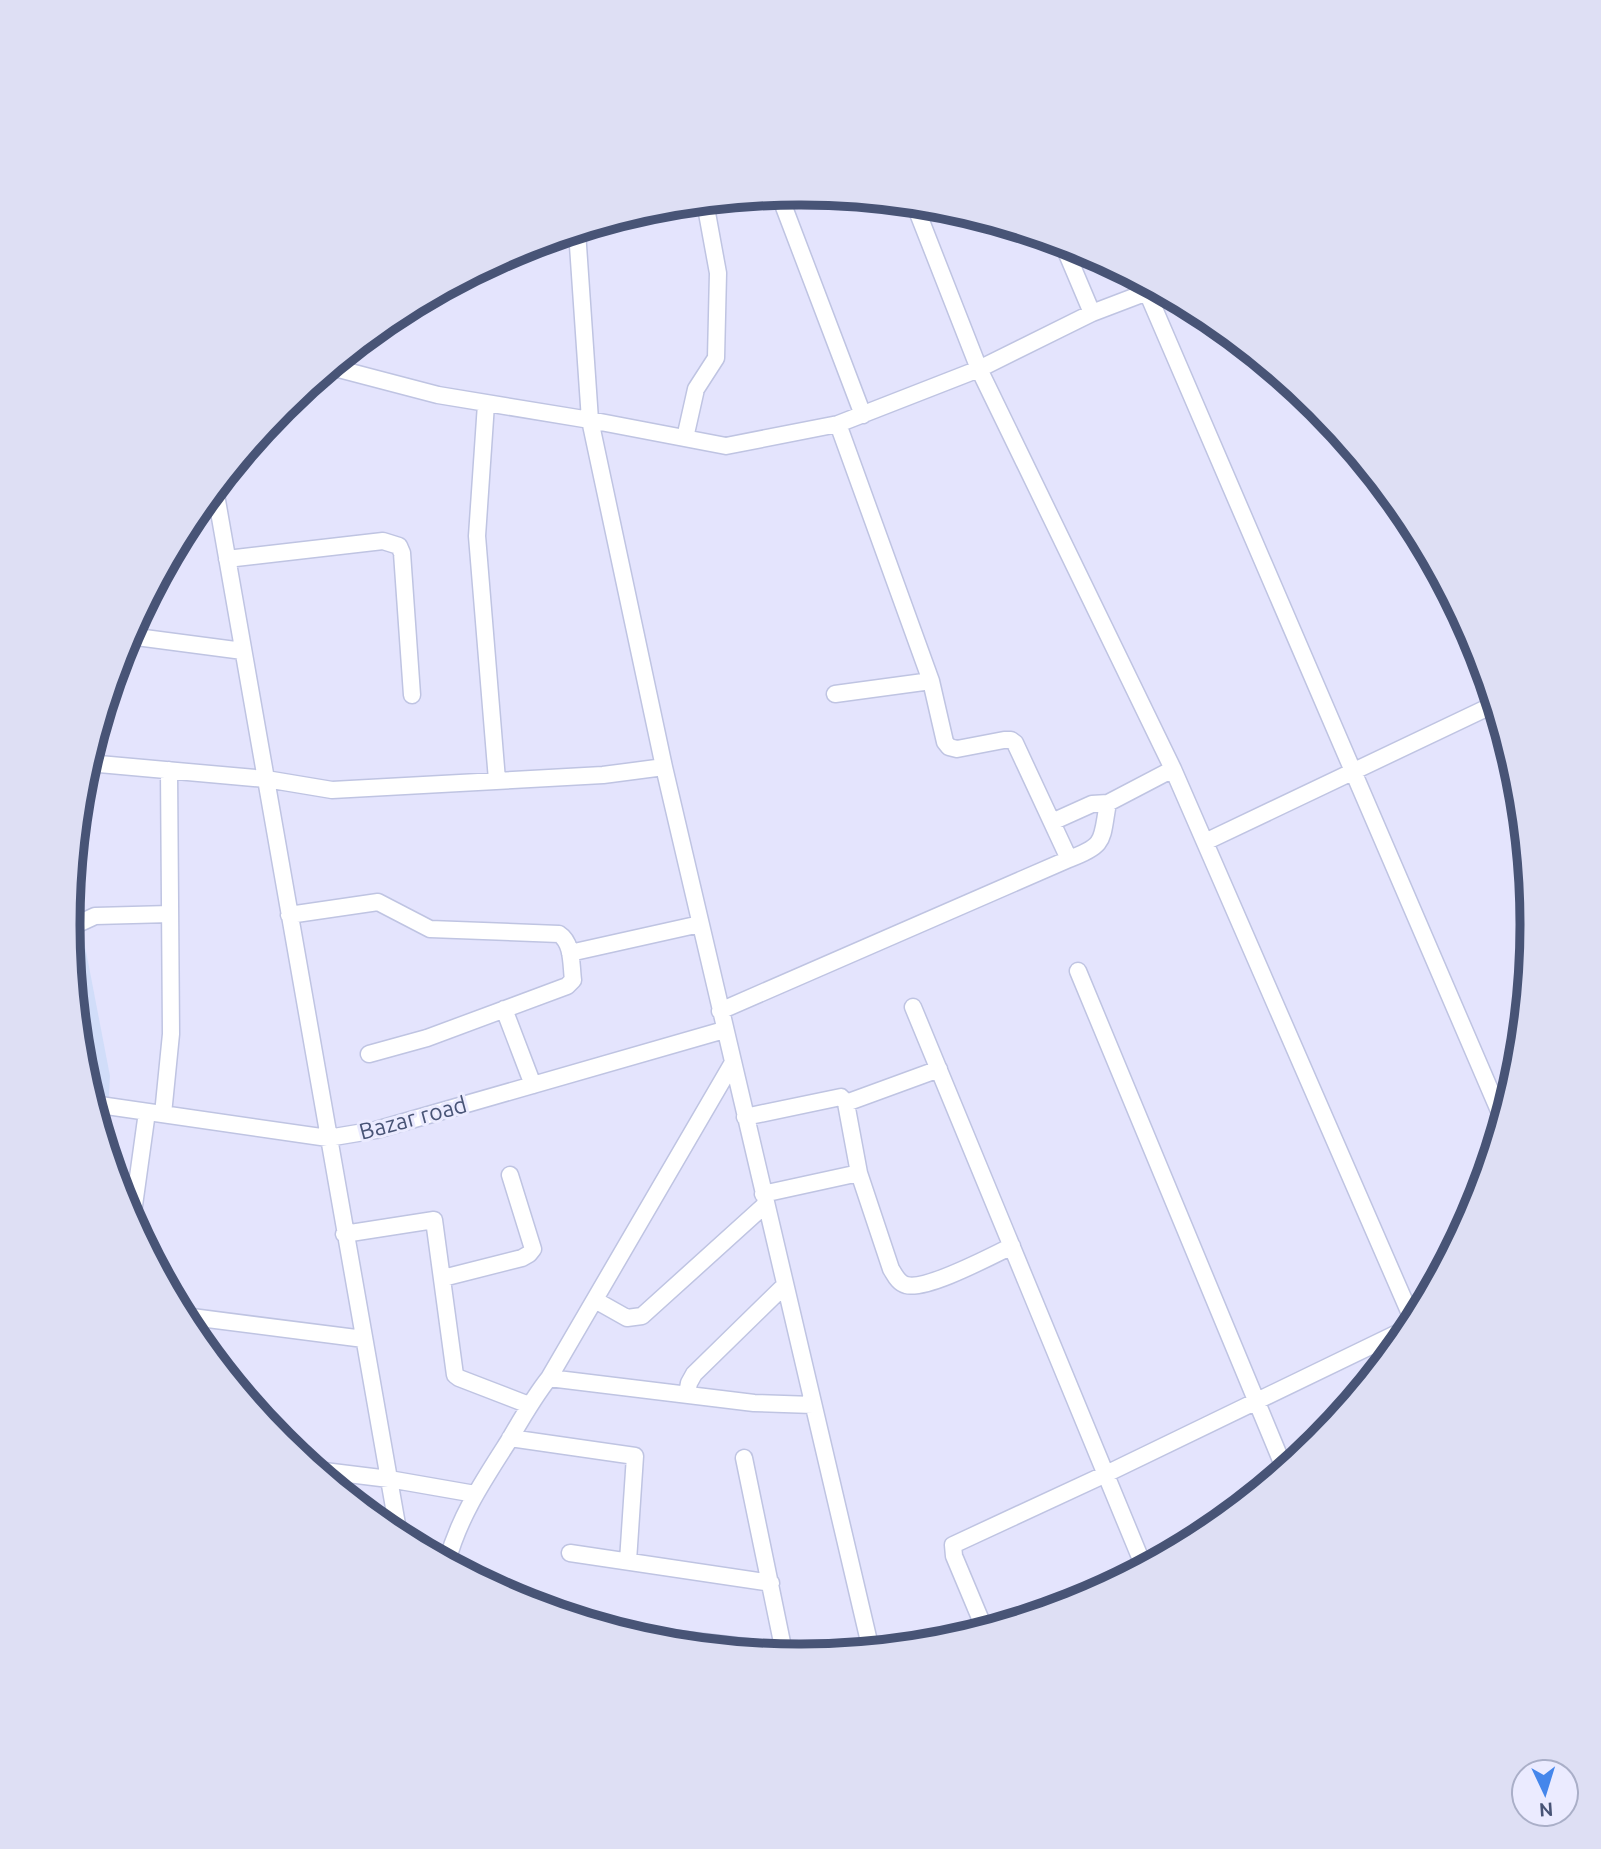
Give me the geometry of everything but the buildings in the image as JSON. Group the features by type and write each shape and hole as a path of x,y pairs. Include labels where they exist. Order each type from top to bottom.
{"street":[{"path":"783,205 863,415"},
{"path":"685,438 696,389 716,358 718,273 707,211"},
{"path":"918,215 979,369 1173,769 1407,1312"},
{"path":"578,240 590,420 724,1030 869,1641"},
{"path":"1068,256 1092,313"},
{"path":"341,371 438,395 726,446 838,424 863,415 979,369 1092,313 1145,293"},
{"path":"1155,298 1353,772 1497,1106"},
{"path":"486,404 477,536 497,780"},
{"path":"838,424 931,681 947,746 957,749 1011,740 1016,743 1069,859"},
{"path":"217,502 396,1520"},
{"path":"227,559 383,541 399,546 402,553 412,695"},
{"path":"140,638 243,652"},
{"path":"835,694 931,681"},
{"path":"1205,842 1487,708"},
{"path":"99,763 265,779 332,790 603,775 664,766"},
{"path":"1052,822 1078,808 1108,803 1173,769"},
{"path":"136,1202 171,1034 169,770"},
{"path":"720,1011 1092,850 1100,841 1108,803"},
{"path":"289,915 378,902 430,929 559,934 566,940 572,980 567,986 427,1038 369,1054"},
{"path":"80,923 95,916 170,914"},
{"path":"570,953 700,924"},
{"path":"1078,971 1281,1460"},
{"path":"913,1007 1141,1558"},
{"path":"504,1009 533,1085"},
{"name":"Bazar road","path":"104,1106 328,1138 376,1130 724,1030"},
{"path":"449,1553 454,1536 475,1493 529,1405 549,1378 733,1064"},
{"path":"846,1103 939,1069"},
{"path":"745,1117 841,1097 846,1103 859,1173 891,1269 899,1281 907,1286 949,1276 1012,1246"},
{"path":"594,1300 627,1318 642,1316 764,1199 859,1173"},
{"path":"443,1278 522,1258 533,1248 510,1175"},
{"path":"344,1234 434,1220 456,1375 529,1405"},
{"path":"687,1394 694,1374 785,1285"},
{"path":"198,1319 364,1339"},
{"path":"981,1621 954,1556 954,1545 1392,1335"},
{"path":"549,1378 754,1403 813,1405"},
{"path":"510,1438 635,1456 628,1561"},
{"path":"744,1458 782,1644"},
{"path":"333,1472 475,1493"},
{"path":"570,1553 771,1583"}],"shaded area":[{"path":"80,921 110,1076 107,1119 94,1065 87,1018"}]}
